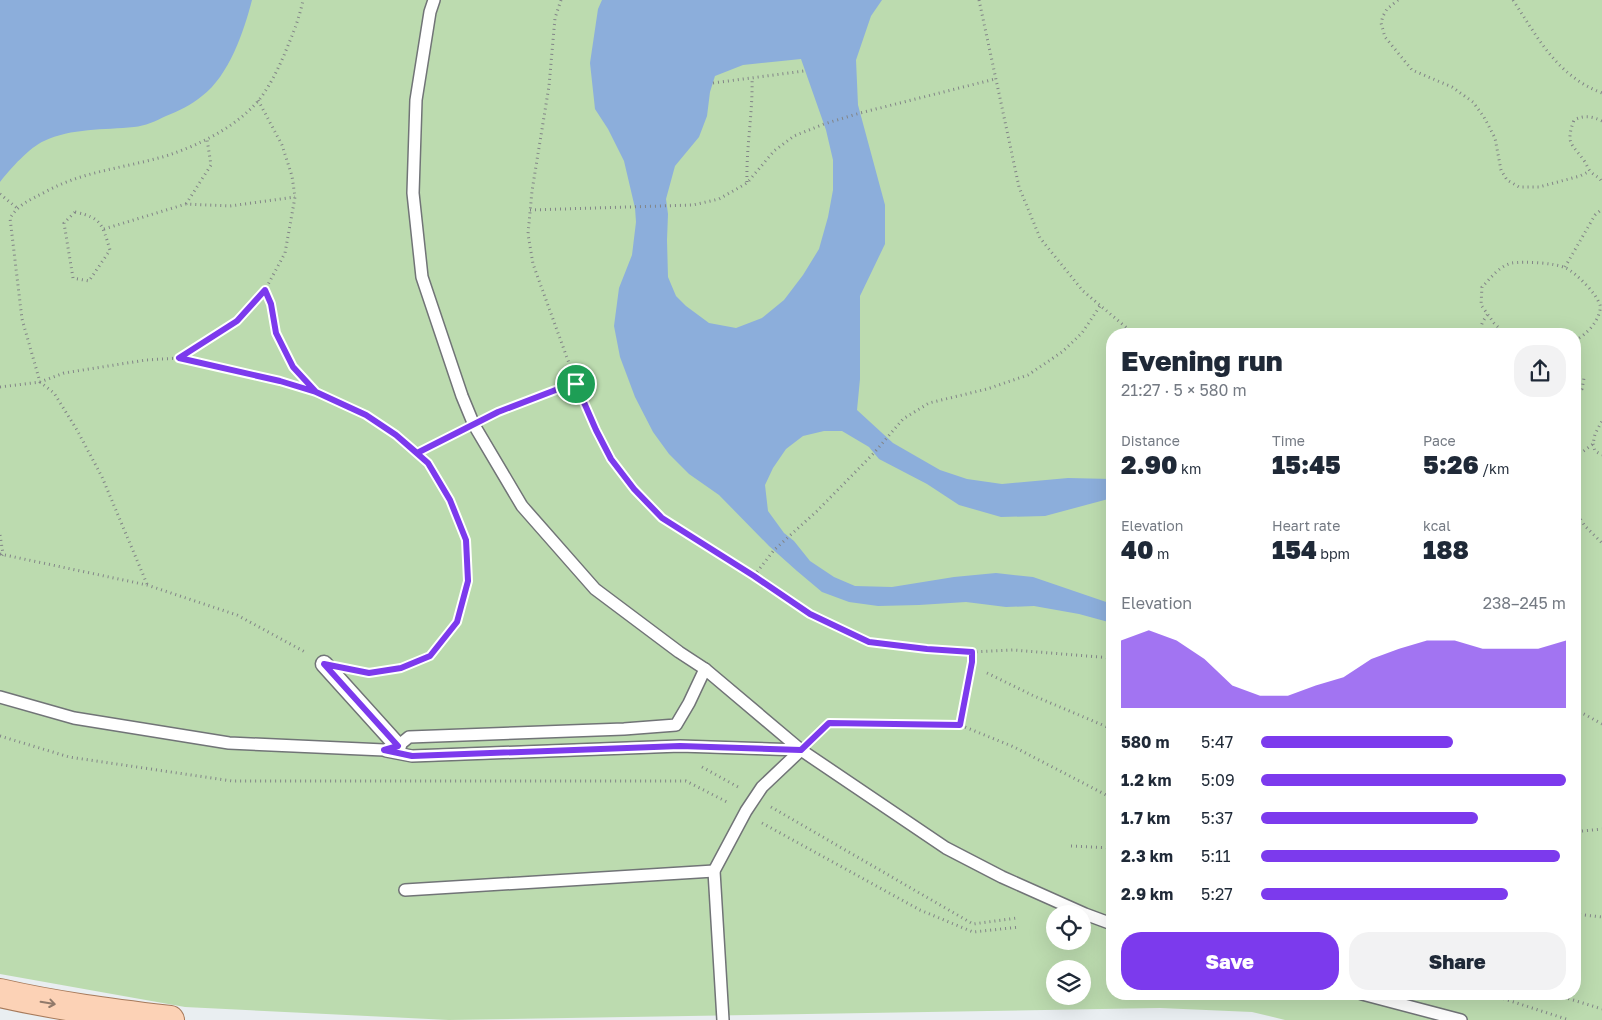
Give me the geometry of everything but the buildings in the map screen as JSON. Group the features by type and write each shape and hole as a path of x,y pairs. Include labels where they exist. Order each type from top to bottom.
{"main road":[{"path":"0,993 92,1010 170,1020"}],"street":[{"path":"324,664 391,748"}],"lane":[{"path":"434,0 430,12 416,100 414,203 422,277 462,396 474,425 522,506 595,589 679,652 705,669 801,750 946,848 1002,877 1106,922"},
{"path":"391,748 408,737 624,729 676,725 705,669"},
{"path":"0,697 74,718 229,743 391,748 412,756 680,746 801,750"},
{"path":"723,1020 714,871 746,811 762,787 801,750"},
{"path":"405,890 714,871"},
{"path":"1385,1000 1461,1020"}],"path":[{"path":"147,585 102,478 77,430 54,394 40,382 22,319 10,218 16,208 67,181 89,173 169,154 207,139 230,126 258,100 280,66 300,15 303,0"},
{"path":"561,0 555,18 550,86 530,210 528,234 533,264 576,384 611,459 634,489 662,518 810,614 869,642 972,652 1013,650 1106,658"},
{"path":"979,0 1019,187 1040,238 1083,291 1127,328"},
{"path":"1398,0 1382,16 1385,37 1412,70 1447,84 1473,102 1484,117 1495,138 1501,170 1507,180 1519,186 1539,187 1580,176 1590,171"},
{"path":"1513,0 1560,67 1587,87 1602,93"},
{"path":"713,83 804,71"},
{"path":"747,183 752,78"},
{"path":"530,210 693,206 719,199 747,183 774,151 794,136 860,113 995,79"},
{"path":"179,358 237,321 265,290 285,253 295,197 292,176 282,145 258,100"},
{"path":"1602,121 1581,116 1574,120 1569,133 1572,147 1586,162 1590,171 1600,178 1602,183"},
{"path":"186,204 210,165 207,139"},
{"path":"0,194 16,208"},
{"path":"104,228 186,204 230,206 295,197"},
{"path":"1564,267 1578,247 1592,220 1602,209"},
{"path":"75,212 92,216 104,228 110,250 89,282 72,278 64,223 75,212"},
{"path":"1500,328 1481,305 1482,287 1497,271 1512,263 1532,263 1564,267 1578,277 1600,305 1601,311 1596,324 1581,338"},
{"path":"265,290 271,304 276,333 293,367 316,392"},
{"path":"754,576 774,550 817,511 874,453 903,419 929,403 987,389 1028,375 1062,352 1082,333 1100,306"},
{"path":"1480,328 1488,314"},
{"path":"0,387 40,382 64,373 146,360 179,358 271,378 316,392 366,415 396,435 428,463 450,500 466,540 468,581 457,622 430,656 401,668 369,673 324,664 237,615 147,585 1,555 0,535"},
{"path":"1581,377 1584,378 1581,390"},
{"path":"417,453 498,412 576,384"},
{"path":"1602,421 1595,434 1593,444 1595,451 1602,455"},
{"path":"1581,453 1593,444"},
{"path":"1581,520 1602,544"},
{"path":"960,725 972,662 972,652"},
{"path":"987,673 1034,696 1106,726"},
{"path":"1581,712 1602,724"},
{"path":"801,750 829,723 960,725 1014,747 1106,795"},
{"path":"0,736 69,757 232,781 686,781 746,811 764,825 920,910 973,932 1020,927"},
{"path":"697,764 973,924 1017,918"},
{"path":"1582,831 1602,830"},
{"path":"1071,846 1106,848"},
{"path":"1581,915 1602,917"},
{"path":"1507,1000 1569,1020"},
{"path":"1573,1000 1602,1009"}],"green space":[{"path":"0,0 1602,0 1602,1020 1285,1020 1252,1012 1160,1008 449,1020 185,1007 0,974"}],"water":[{"path":"0,0 252,0 240,39 228,65 212,87 198,99 180,110 142,126 88,130 65,134 44,141 27,153 0,182"},
{"path":"602,0 882,0 871,16 856,60 858,105 885,205 885,244 860,296 860,379 857,410 893,443 940,470 967,479 1002,484 1068,478 1106,479 1106,500 1045,516 1001,517 959,505 927,484 879,459 869,447 842,431 824,431 803,436 786,449 773,468 765,485 768,511 784,533 794,541 810,561 834,577 855,586 892,587 954,577 996,573 1033,577 1106,602 1106,621 1079,614 1034,606 1006,607 966,602 878,606 849,602 822,592 769,546 719,495 689,474 669,454 653,432 635,397 620,357 614,326 619,288 632,255 636,222 635,208 624,161 608,129 595,109 590,63 598,9","holes":["801,59 826,130 833,160 833,190 819,249 803,275 784,300 762,318 736,328 709,323 676,296 668,277 668,214 666,199 675,166 699,137 707,116 710,92 715,76 743,65"]}],"route":[{"path":"576,384 498,412 417,453 396,435 366,415 316,392 293,367 276,333 271,304 265,290 237,321 179,358 280,381 316,392 366,415 396,435 428,463 450,500 466,540 468,581 457,622 430,656 401,668 369,673 324,664 398,746 384,750 412,756 680,746 801,750 829,723 960,725 972,662 972,652 869,642 810,614 662,518 634,489 611,459 576,384"}]}
